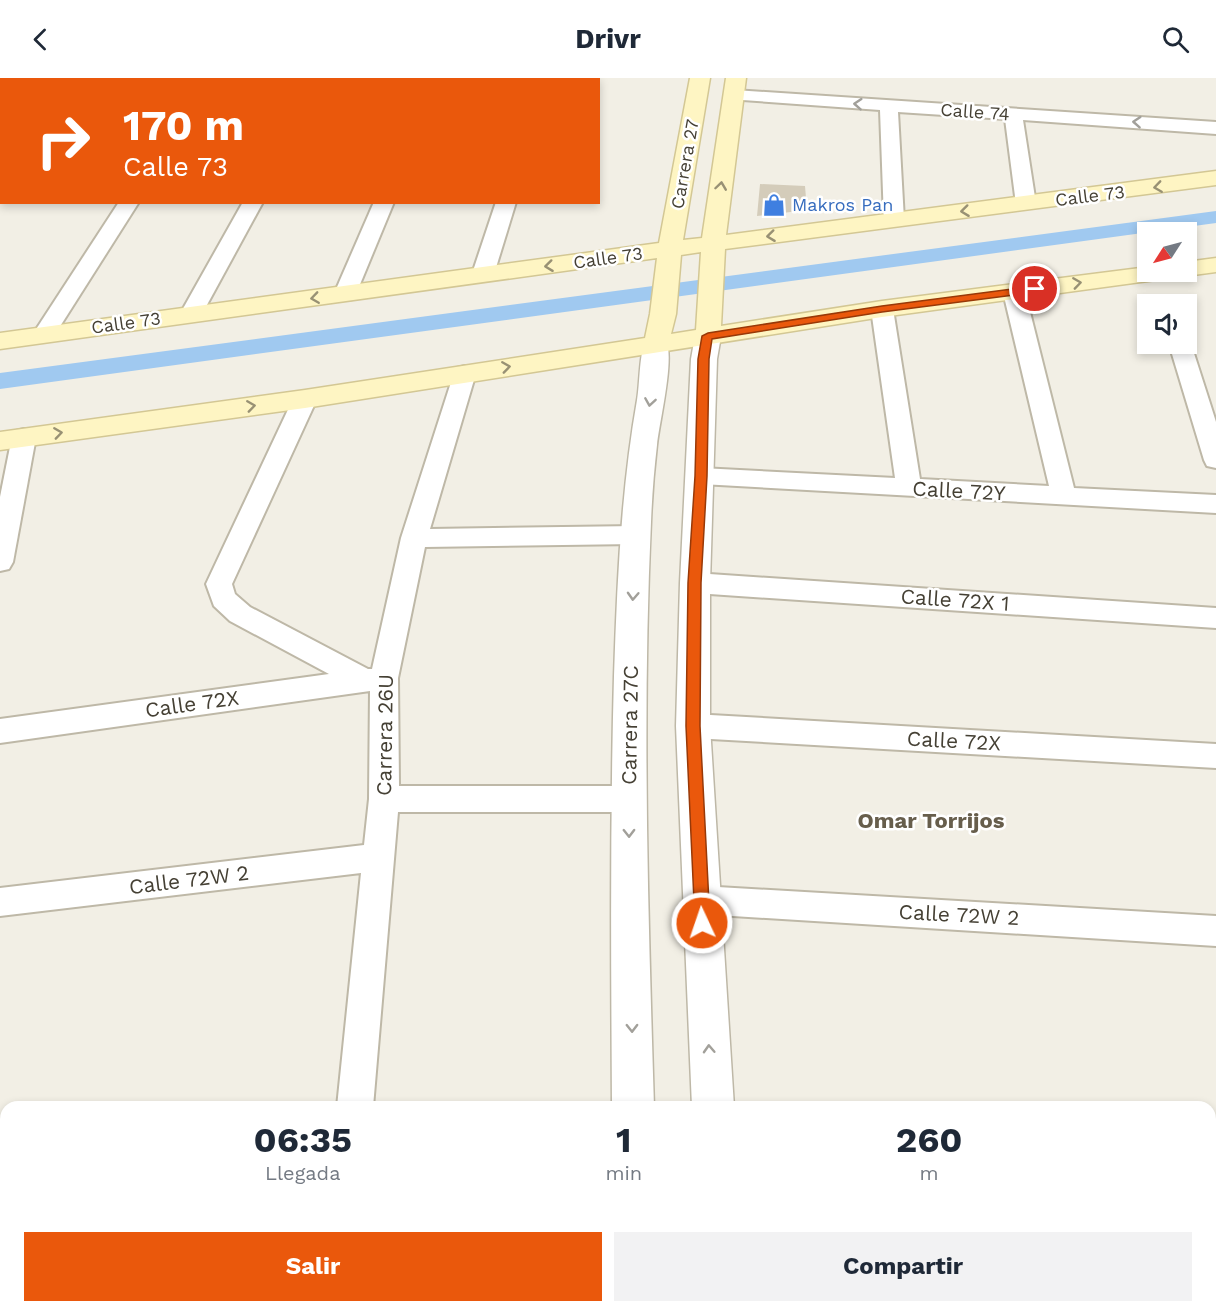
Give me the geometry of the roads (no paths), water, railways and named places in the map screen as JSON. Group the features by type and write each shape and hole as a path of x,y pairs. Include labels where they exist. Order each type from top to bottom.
{"main road":[{"name":"Carrera 27","path":"659,329 668,261 700,78"},
{"name":"Carrera 27","path":"708,322 713,244 735,87"},
{"name":"Calle 73","path":"0,341 483,274 668,261 713,244 1216,178"},
{"path":"1197,267 1216,265"},
{"path":"12,439 305,399 465,373 659,329 708,322 882,309 1137,275"}],"street":[{"name":"Calle 74","path":"735,87 889,106 1216,128"},
{"path":"889,106 894,220"},
{"path":"1013,114 1026,204"},
{"path":"44,334 128,204"},
{"path":"192,314 252,204"},
{"path":"345,294 383,204"},
{"path":"483,274 505,204"},
{"path":"1014,292 1064,497"},
{"path":"882,309 909,488"},
{"path":"708,322 704,359 695,583 693,726 712,1101"},
{"name":"Carrera 27C","path":"633,1101 629,799 630,665 643,444 656,366 659,329"},
{"path":"1183,354 1216,460"},
{"name":"Carrera 26U","path":"357,1101 384,799 373,679 465,373"},
{"path":"305,399 219,584 223,599 240,614 373,679"},
{"path":"0,562 12,439"},
{"name":"Calle 72Y","path":"701,476 1216,504"},
{"path":"414,537 636,535"},
{"name":"Calle 72X 1","path":"695,583 1216,618"},
{"name":"Calle 72X","path":"0,731 373,679"},
{"name":"Calle 72X","path":"693,726 1216,756"},
{"path":"384,799 629,799"},
{"name":"Calle 72W 2","path":"0,902 378,857"},
{"name":"Calle 72W 2","path":"701,900 1216,931"}],"water":[{"path":"1216,211 1216,223 1197,226 1197,222 1137,222 1137,234 0,389 0,373"}],"place":[{"name":"Makros Pan","path":"774,205"}],"district":[{"name":"Omar Torrijos","path":"931,820"}]}
